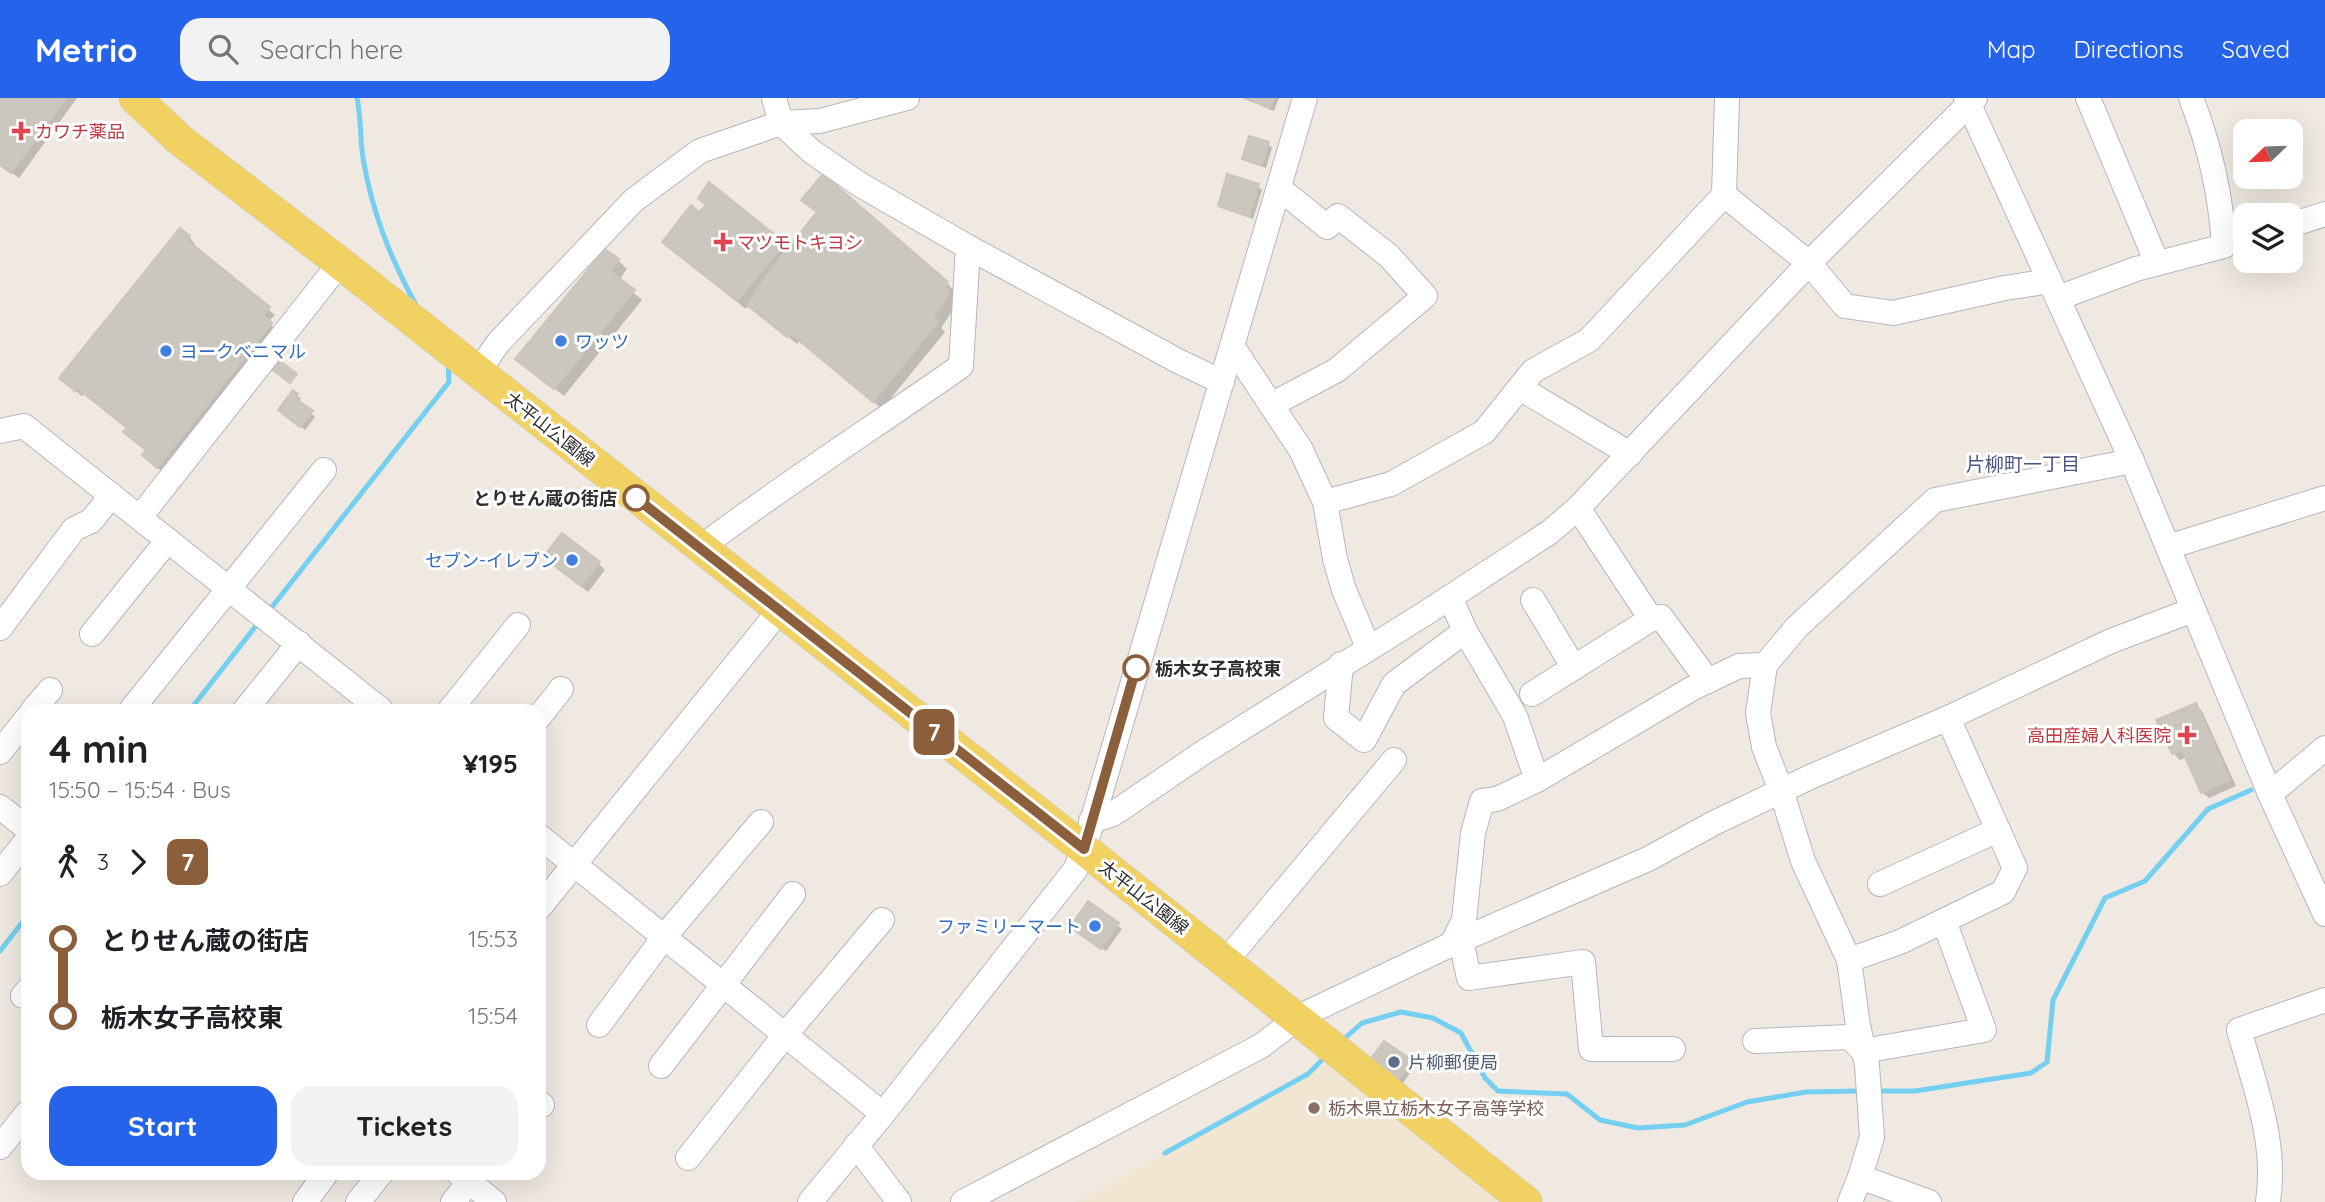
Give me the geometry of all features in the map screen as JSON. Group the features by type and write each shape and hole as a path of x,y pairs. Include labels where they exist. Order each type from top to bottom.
{"main road":[{"name":"太平山公園線","path":"135,98 188,147 340,263 779,611 1087,835 1225,962 1526,1202"}],"street":[{"path":"774,98 781,124 811,151 859,184 968,247 1178,361 1222,382"},
{"path":"478,372 498,343 634,200 700,151 781,124 820,121 907,98"},
{"path":"810,1202 883,1114 1075,870 1305,98"},
{"path":"1325,502 1391,484 1456,450 1484,432 1533,371 1589,340 1724,195 1727,98"},
{"path":"2088,98 2157,264"},
{"path":"2192,98 2202,127 2222,216 2233,238"},
{"path":"1087,835 1204,752 1550,532 1578,508 1809,263 1970,100 2132,461 2270,794 2325,914"},
{"path":"1271,405 1337,370 1425,296 1389,256 1338,216 1327,227 1279,188"},
{"path":"1724,195 1809,263 1845,306 1893,313 2005,288 2054,290 2233,243"},
{"path":"2303,221 2325,214"},
{"path":"700,548 770,495 866,434 961,366 968,247"},
{"path":"140,517 340,263"},
{"path":"1232,346 1301,450 1325,502 1335,559 1344,590 1368,647"},
{"path":"1520,388 1630,454"},
{"path":"0,431 24,426 299,643 350,701"},
{"path":"1850,1202 1872,1137 1867,1065 1849,960 1803,861 1781,790 1764,747 1758,713 1765,666 1797,627 1935,500 2132,461"},
{"path":"136,704 324,470"},
{"path":"0,628 74,529 91,521 111,495"},
{"path":"2168,547 2325,498"},
{"path":"1578,508 1651,619"},
{"path":"92,634 168,540"},
{"path":"1450,597 1465,631 1515,716 1537,780"},
{"path":"1533,600 1574,668"},
{"path":"964,1202 1261,1046 1295,1020 1457,942 1648,859 1781,790 1948,719 2111,641 2193,610"},
{"path":"546,899 779,611"},
{"path":"1532,694 1651,619 1661,617 1708,681"},
{"path":"455,704 518,625"},
{"path":"1341,664 1336,718 1364,740 1394,684 1465,631"},
{"path":"250,704 299,643"},
{"path":"1673,1049 1591,1049 1583,962 1468,978 1457,942 1464,920 1473,834 1482,801 1497,799 1537,780 1708,681 1739,666 1765,666"},
{"path":"546,708 561,689"},
{"path":"38,704 50,690"},
{"path":"1849,960 1900,942 2003,892 2015,868 1948,719"},
{"path":"0,752 21,726"},
{"path":"2270,794 2325,748"},
{"path":"1225,962 1394,760"},
{"path":"0,807 21,824"},
{"path":"598,1025 664,937 761,822"},
{"path":"1880,884 1998,830"},
{"path":"546,842 883,1114"},
{"path":"0,874 21,848"},
{"path":"661,1066 793,894"},
{"path":"688,1158 785,1035 882,920"},
{"path":"1863,1051 1984,1030 1944,921"},
{"path":"2268,1202 2270,1157 2265,1116 2239,1030 2325,1000"},
{"path":"1755,1041 1850,1037 1863,1051"},
{"path":"0,1147 21,1121"},
{"path":"856,1145 899,1202"},
{"path":"1860,1177 1929,1202"},
{"path":"305,1202 321,1180"},
{"path":"358,1202 376,1180"},
{"path":"453,1202 462,1180"},
{"path":"467,1180 494,1202"}],"shaded area":[{"name":"栃木県立栃木女子高等学校","path":"1326,1064 1498,1202 1077,1202 1165,1153"}],"building":[{"name":"カワチ薬品","path":"0,98 66,98 11,173 0,165"},
{"path":"1245,98 1274,98 1270,108"},
{"path":"1249,136 1269,142 1262,165 1242,159"},
{"path":"823,174 948,282 945,286 949,294 933,318 938,322 873,402 790,333 787,337 747,305 772,268 817,212 801,200"},
{"path":"1227,174 1259,184 1249,216 1218,206"},
{"name":"マツモトキヨシ","path":"709,182 785,243 737,301 662,242 691,205 699,212 706,205 698,198"},
{"name":"ヨークベニマル","path":"180,228 190,236 187,240 270,307 263,315 272,323 157,468 142,455 146,450 123,432 127,428 77,388 75,391 59,378"},
{"name":"ワッツ","path":"605,249 619,259 610,271 635,290 554,389 515,359"},
{"path":"280,361 297,374 290,383 273,370"},
{"path":"293,390 298,394 295,398 313,411 300,427 278,410"},
{"name":"セブン-イレブン","path":"562,533 600,562 581,586 543,557"},
{"name":"高田産婦人科医院","path":"2196,703 2230,780 2201,793 2182,750 2172,754 2156,720"},
{"path":"1088,901 1119,923 1101,949 1070,927"},
{"path":"1384,1041 1412,1060 1398,1080 1370,1060"}],"waterway":[{"path":"357,98 363,158 371,197 390,252 416,305"},
{"path":"268,612 449,382 448,363"},
{"path":"195,704 259,622"},
{"path":"1877,1091 1915,1091 2031,1073 2047,1062 2053,1000 2105,898 2145,881 2208,809 2251,790"},
{"path":"0,951 21,924"},
{"path":"1345,1038 1362,1023 1401,1012 1433,1018 1461,1033 1485,1078 1498,1091 1567,1094 1600,1120 1638,1128 1685,1125 1747,1102 1806,1092 1860,1091"},
{"path":"1165,1153 1308,1074 1321,1061"}],"bus line":[{"name":"7","path":"636,498 1084,849 1136,668"}],"place":[{"name":"カワチ薬品","path":"21,131"},
{"name":"マツモトキヨシ","path":"723,242"},
{"name":"ワッツ","path":"561,341"},
{"name":"ヨークベニマル","path":"166,351"},
{"name":"とりせん蔵の街店","path":"636,498"},
{"name":"セブン-イレブン","path":"572,560"},
{"name":"栃木女子高校東","path":"1136,668"},
{"name":"高田産婦人科医院","path":"2187,735"},
{"name":"ファミリーマート","path":"1095,926"},
{"name":"片柳郵便局","path":"1394,1062"},
{"name":"栃木県立栃木女子高等学校","path":"1314,1108"}],"district":[{"name":"片柳町一丁目","path":"2023,464"}]}
